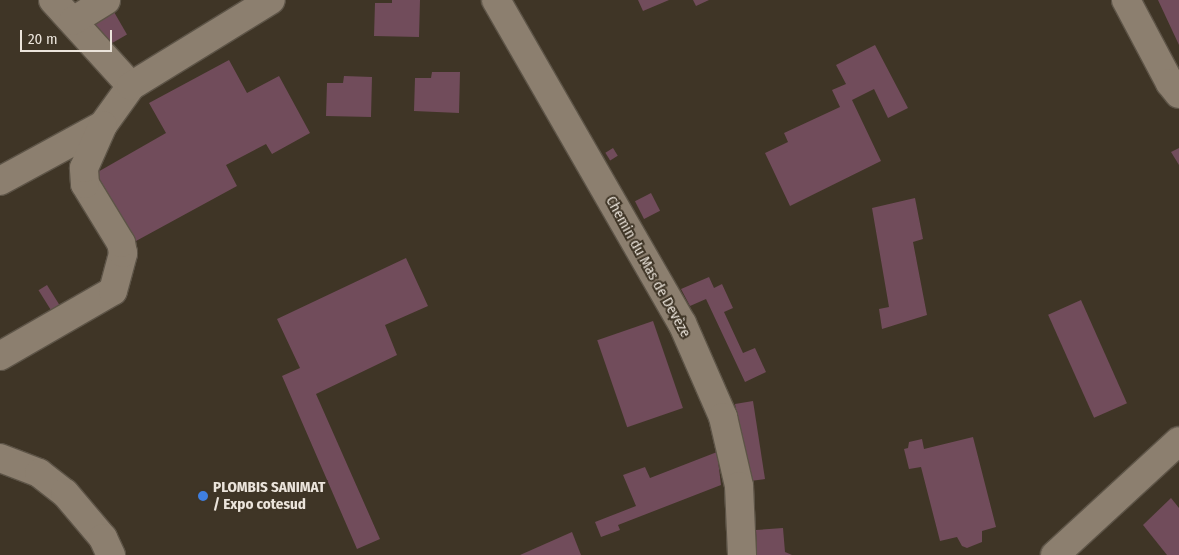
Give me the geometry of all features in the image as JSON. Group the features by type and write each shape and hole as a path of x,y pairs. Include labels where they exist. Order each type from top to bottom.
{"street":[{"path":"54,0 131,86"},
{"path":"73,21 106,0"},
{"path":"0,356 114,290 123,253 121,243 85,184 84,168 103,125 131,86 271,0"},
{"name":"Chemin du Mas de Devèze","path":"496,0 682,323 723,417 739,486 742,555"},
{"path":"1126,0 1170,83 1179,94"},
{"path":"0,181 103,125"},
{"path":"1055,555 1179,441"},
{"path":"0,458 39,473 65,493 103,538 111,555"}],"building":[{"path":"392,0 420,0 419,37 374,36 375,3 392,3"},
{"path":"638,0 669,0 643,11"},
{"path":"693,0 709,0 696,6"},
{"path":"1158,0 1179,0 1179,45"},
{"path":"110,5 127,34 105,47 88,18"},
{"path":"875,45 908,108 888,118 874,89 852,100 881,161 790,206 765,153 788,142 784,133 840,107 832,90 846,84 836,65"},
{"path":"229,60 247,93 279,76 310,133 272,154 266,144 226,165 237,186 136,241 96,173 166,133 149,103"},
{"path":"432,72 460,72 459,113 414,111 415,78 431,78"},
{"path":"344,76 372,77 371,117 326,116 327,83 343,83"},
{"path":"613,148 618,156 610,160 605,153"},
{"path":"1179,148 1179,165 1171,152"},
{"path":"651,193 660,211 644,219 635,201"},
{"path":"915,198 923,239 913,242 927,315 882,329 879,309 889,307 872,208"},
{"path":"406,258 428,306 385,325 397,355 316,394 380,539 357,549 282,376 300,368 277,319"},
{"path":"709,277 714,288 722,284 733,308 724,312 743,353 755,348 766,372 745,382 706,299 690,306 681,289"},
{"path":"47,285 63,311 55,317 39,290"},
{"path":"1081,300 1127,403 1094,418 1048,315"},
{"path":"653,321 683,408 627,427 597,340"},
{"path":"753,401 765,479 750,481 735,404"},
{"path":"973,437 996,527 982,531 982,542 967,548 962,546 957,537 940,541 921,467 909,469 904,449 908,448 909,442 922,439 924,449"},
{"path":"717,452 721,485 618,525 620,530 601,537 595,522 636,506 623,475 645,467 650,478"},
{"path":"1171,498 1179,508 1179,555 1167,555 1143,525"},
{"path":"783,528 785,552 792,555 757,555 756,530"},
{"path":"572,532 581,555 520,555"}],"place":[{"name":"PLOMBIS SANIMAT / Expo cotesud","path":"203,496"}]}
